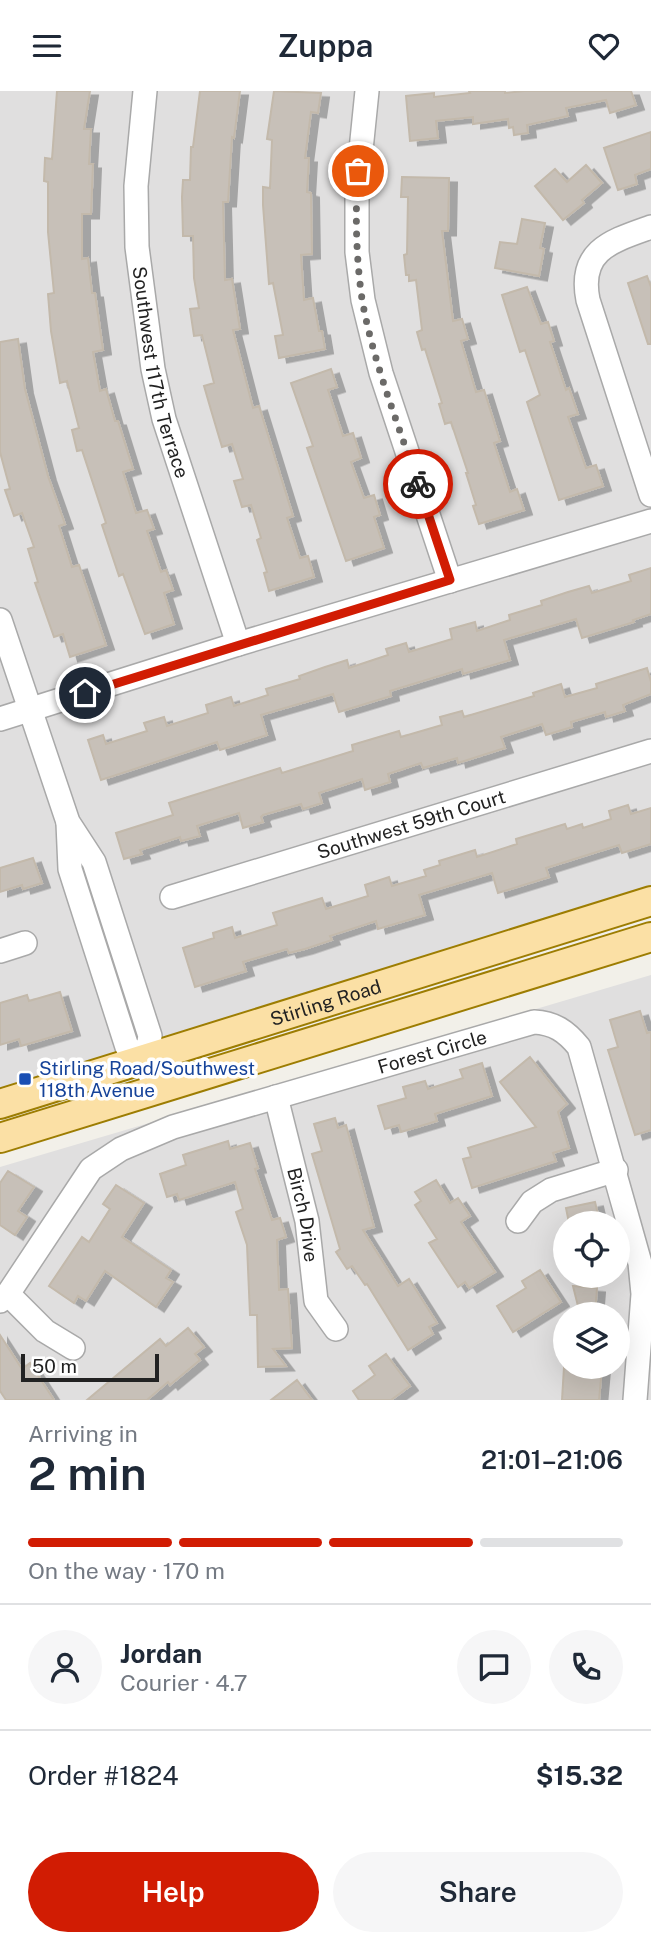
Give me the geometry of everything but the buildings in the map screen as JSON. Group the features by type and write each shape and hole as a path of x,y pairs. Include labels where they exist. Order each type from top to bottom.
{"main road":[{"name":"Stirling Road","path":"0,1104 651,901"},
{"name":"Stirling Road","path":"0,1138 651,937"}],"street":[{"name":"Southwest 117th Terrace","path":"145,91 136,187 137,235 143,306 153,369 164,419 238,644"},
{"path":"366,91 357,189 357,252 363,300 381,373 450,580"},
{"path":"651,227 610,242 592,260 585,277 588,300 651,495"},
{"path":"0,719 238,644 651,521"},
{"path":"0,620 68,822 94,862 150,1036 146,1060 155,1091"},
{"name":"Southwest 59th Court","path":"172,897 651,751"},
{"path":"0,951 25,943"},
{"name":"Forest Circle","path":"4,1297 91,1169 121,1149 163,1132 276,1097 534,1022 551,1023 570,1036 579,1047 643,1279 635,1400"},
{"name":"Birch Drive","path":"276,1097 307,1221 316,1301 336,1329"},
{"path":"518,1221 532,1202 551,1190 615,1170"},
{"path":"4,1297 46,1331 73,1348"}],"shaded area":[{"path":"0,91 651,91 651,891 0,1098"},
{"path":"651,975 651,1400 0,1400 0,1167"}],"way so far":[{"path":"358,171 357,252 363,300 381,373 418,484"}],"place":[{"name":"Stirling Road/Southwest 118th Avenue","path":"25,1079"}],"route":[{"path":"85,693 450,580 418,484"}]}
